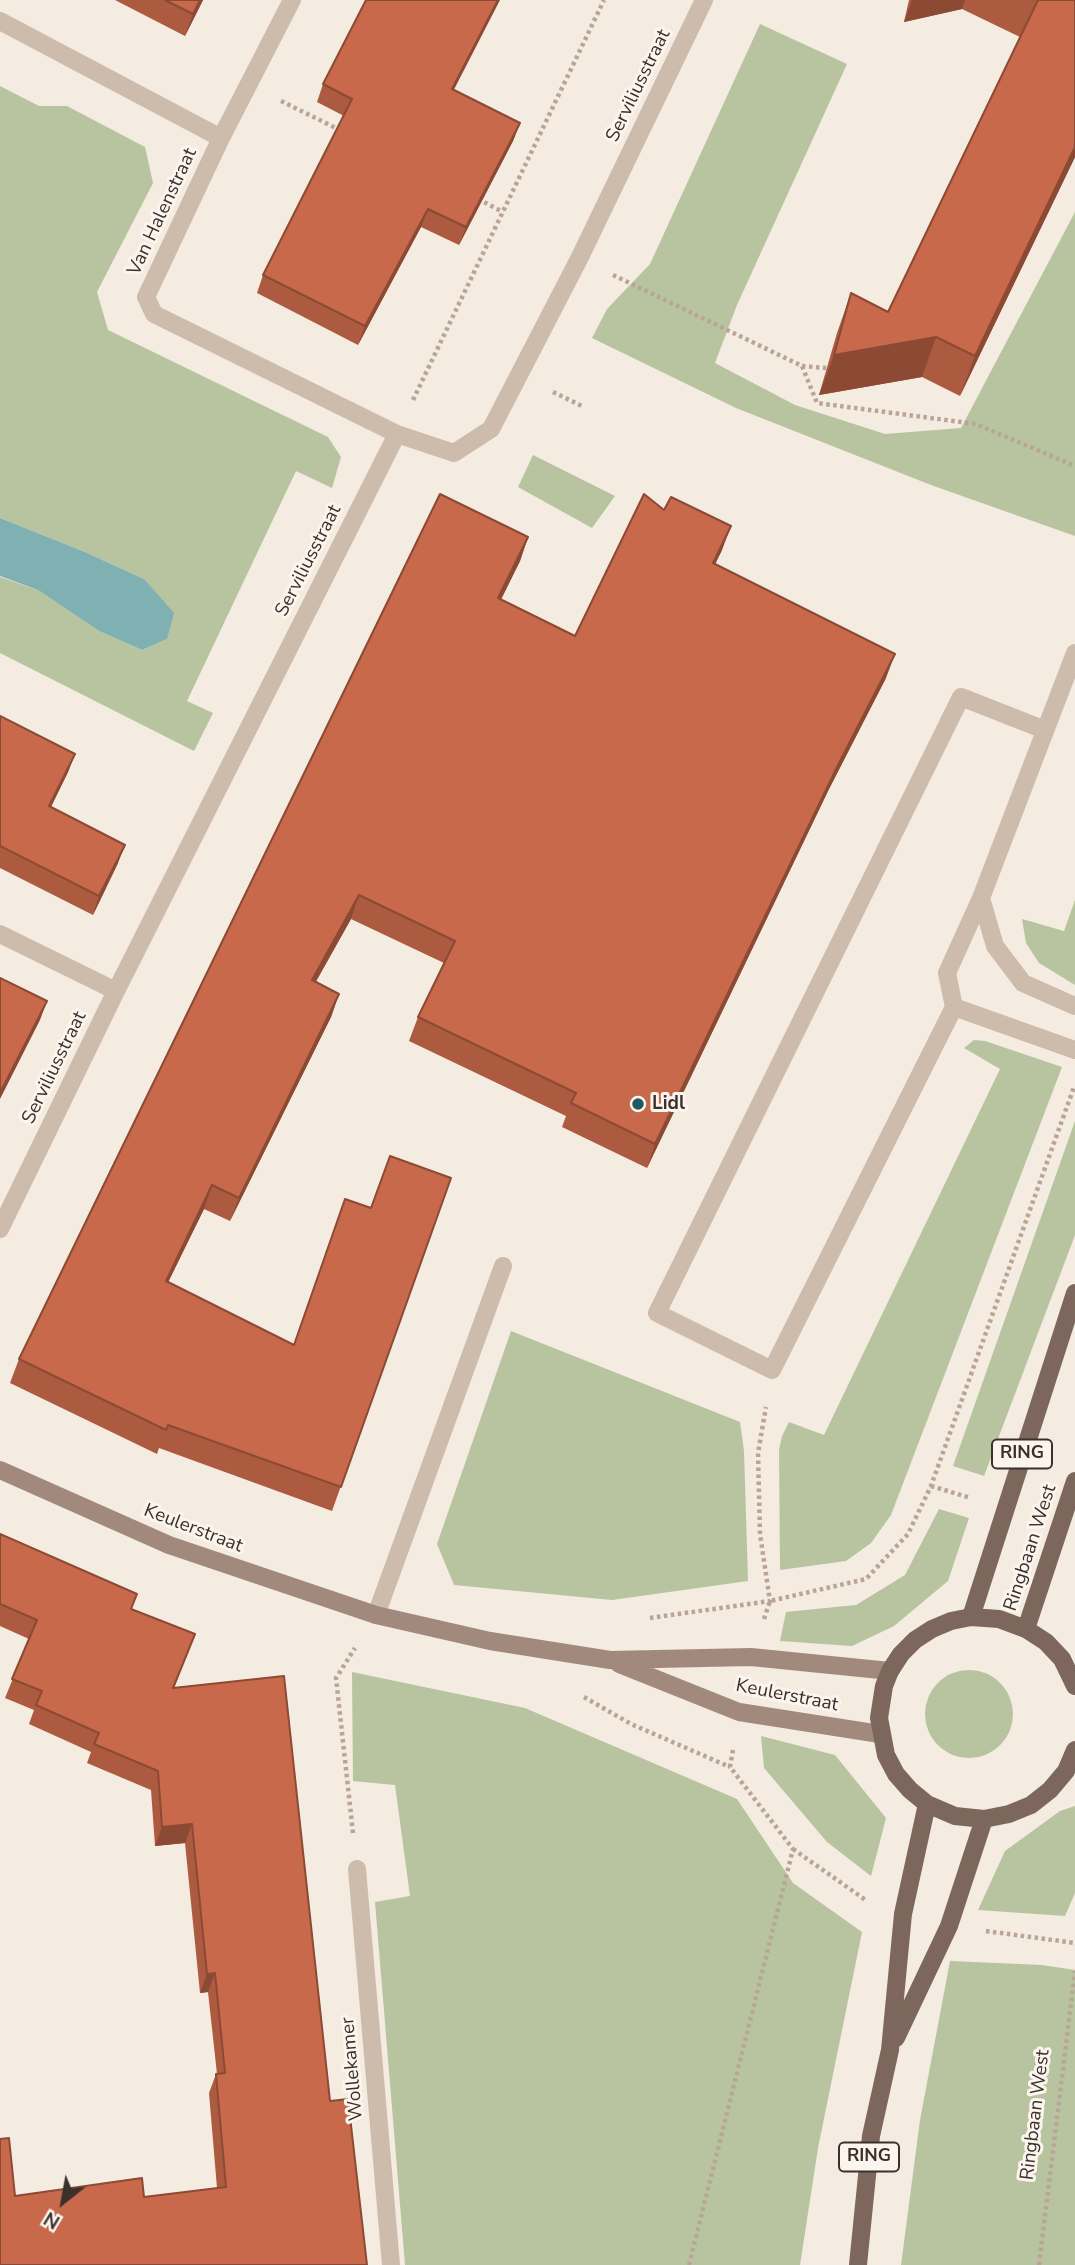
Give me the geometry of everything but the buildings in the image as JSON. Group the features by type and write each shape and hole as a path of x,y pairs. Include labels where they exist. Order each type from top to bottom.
{"main road":[{"name":"Ringbaan West","path":"971,1617 1075,1293"},
{"name":"Ringbaan West","path":"1026,1629 1075,1481"},
{"path":"1075,1686 1062,1659 1046,1642 1026,1629 999,1619 971,1617 951,1621 924,1634 901,1654 890,1671 880,1702 880,1734 886,1755 896,1774 927,1804 955,1816 984,1819 1009,1814 1031,1805 1070,1771 1075,1750"},
{"name":"RING","path":"858,2265 871,2136 890,2050 903,1914 927,1804"},
{"name":"RING","path":"890,2050 949,1926 984,1819"}],"street":[{"name":"Van Halenstraat","path":"292,0 221,138 146,297 154,314 397,434"},
{"name":"Serviliusstraat","path":"0,1229 116,991 397,434 454,453 491,429 579,259 704,0"},
{"path":"0,21 221,138"},
{"path":"1045,730 961,697 657,1313 772,1370 954,1007 947,973 981,898 1075,653"},
{"path":"981,898 995,946 1023,983 1075,1006"},
{"path":"0,934 116,991"},
{"path":"954,1007 1075,1050"},
{"path":"376,1615 503,1266"},
{"name":"Keulerstraat","path":"0,1470 169,1545 376,1615 490,1641 610,1660 751,1657 890,1671"},
{"name":"Keulerstraat","path":"610,1660 739,1712 880,1734"},
{"name":"Wollekamer","path":"357,1870 391,2265"}],"path":[{"path":"397,434 604,0"},
{"path":"249,85 345,133"},
{"path":"467,194 503,212"},
{"path":"579,259 802,366 826,368"},
{"path":"802,366 817,403 975,424 1075,466"},
{"path":"771,1601 760,1534 758,1453 772,1370"},
{"path":"357,1870 336,1678 376,1615"},
{"path":"584,1697 631,1724 730,1767"},
{"name":"Ringbaan West","path":"1039,2265 1075,1971"}],"green space":[{"path":"760,24 847,64 737,305 715,363 795,405 885,434 961,428 1075,212 1075,536 931,485 736,408 592,338 607,309 650,264"},
{"path":"0,86 39,106 67,106 145,147 153,183 97,292 108,330 328,437 341,457 332,488 296,471 187,701 213,713 194,751 0,653 0,577 38,590 99,631 142,650 167,639 144,579 0,518"},
{"path":"533,455 615,496 592,528 518,487"},
{"path":"1075,900 1075,985 1039,963 1026,943 1022,919 1064,931"},
{"path":"974,1040 985,1041 1062,1067 891,1515 871,1543 846,1561 780,1570 779,1450 782,1436 789,1422 824,1435 1000,1069 964,1048"},
{"path":"1075,1121 1075,1235 984,1476 953,1466"},
{"path":"511,1331 740,1422 744,1451 748,1581 612,1600 454,1585 437,1544"},
{"path":"939,1509 969,1518 948,1581 894,1626 852,1646 780,1641 786,1612 856,1605 905,1575"},
{"path":"969,1670 994,1677 1006,1689 1013,1714 1006,1739 994,1751 969,1758 944,1751 932,1739 925,1714 932,1689 944,1677"},
{"path":"352,1672 525,1708 737,1799 793,1883 862,1932 818,2148 800,2265 405,2265 375,1902 410,1896 395,1785 353,1781"},
{"path":"761,1736 835,1755 886,1818 871,1876 827,1842 764,1768"},
{"path":"1075,1806 1075,1893 1065,1916 978,1910 1005,1851 1060,1811"},
{"path":"950,1961 1042,1965 1075,1970 1075,2265 901,2265 920,2120"}],"water":[{"path":"0,518 144,579 174,613 167,639 142,650 99,631 38,590 0,576"}],"place":[{"name":"Lidl","path":"638,1104"}]}
